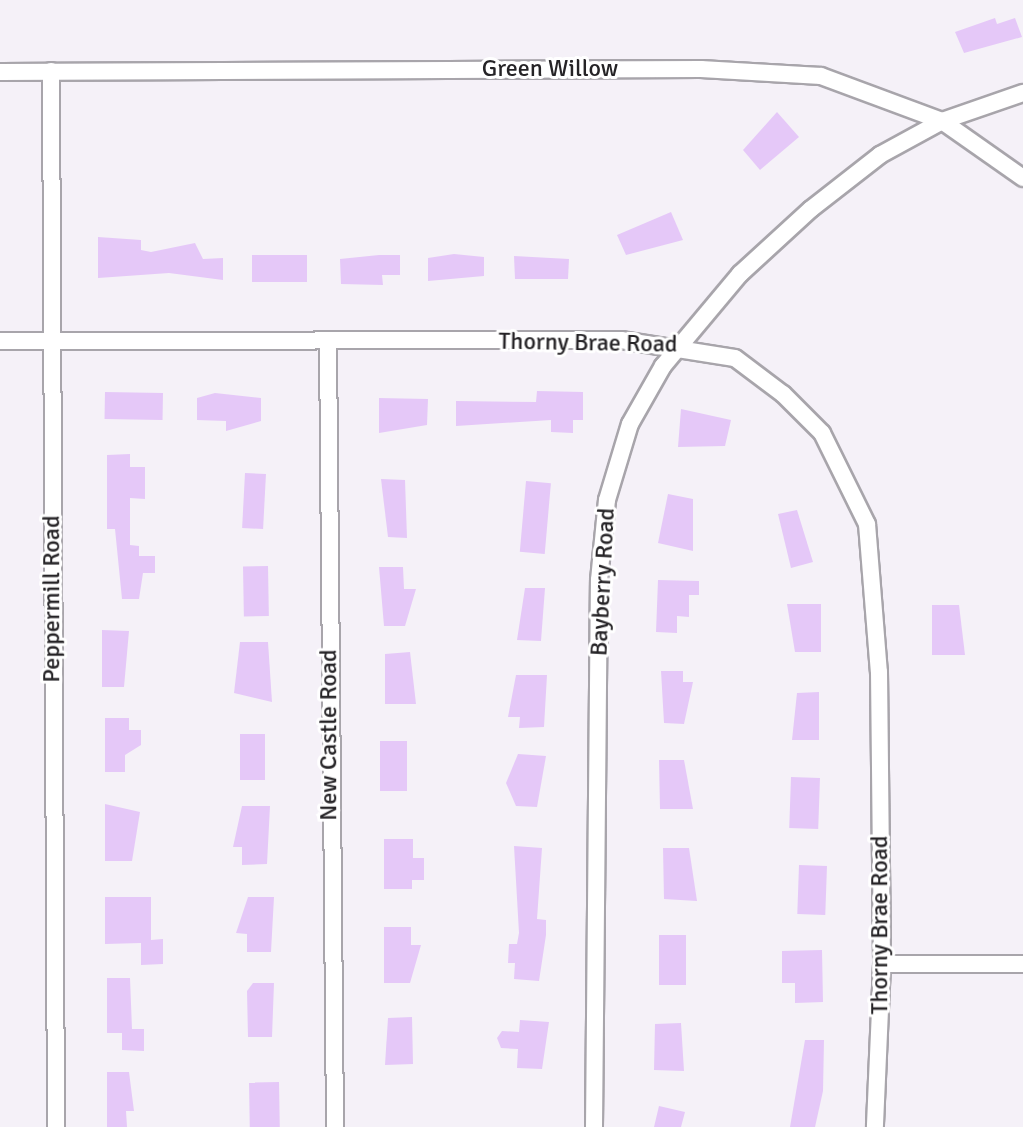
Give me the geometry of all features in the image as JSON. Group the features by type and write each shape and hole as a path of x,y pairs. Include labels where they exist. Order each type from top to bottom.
{"street":[{"name":"Green Willow","path":"0,72 701,69 821,76 942,121 1023,178"},
{"name":"Peppermill Road","path":"51,71 56,1127"},
{"name":"Bayberry Road","path":"594,1127 599,580 607,500 630,424 682,344 740,274 811,209 880,155 942,121 1023,93"},
{"name":"Thorny Brae Road","path":"0,341 682,344 735,358 783,394 822,433 867,524 879,672 882,964 875,1127"},
{"name":"New Castle Road","path":"328,342 335,1127"},
{"path":"882,964 1023,964"}],"building":[{"path":"995,18 997,24 1015,18 1022,37 964,53 955,32"},
{"path":"777,112 799,137 760,170 743,150"},
{"path":"671,212 683,240 626,255 617,235"},
{"path":"98,237 141,240 141,250 151,252 195,243 203,259 223,258 223,280 169,273 98,278"},
{"path":"454,254 484,257 484,276 428,281 428,258"},
{"path":"252,255 307,255 307,282 252,282"},
{"path":"400,255 400,275 382,275 383,285 341,284 340,259"},
{"path":"514,256 569,259 568,279 515,279"},
{"path":"537,391 583,392 583,420 573,420 573,433 551,432 551,420 456,426 456,401 536,402"},
{"path":"105,392 163,393 163,420 105,419"},
{"path":"215,393 261,398 261,421 226,431 226,421 197,420 197,398"},
{"path":"379,398 428,399 427,425 379,433"},
{"path":"681,409 731,420 725,446 678,447"},
{"path":"130,454 130,467 145,467 145,499 130,498 130,545 139,546 139,556 155,556 155,573 143,573 139,599 122,599 115,529 107,529 107,455"},
{"path":"245,473 266,474 263,529 242,528"},
{"path":"381,479 405,480 407,538 388,537"},
{"path":"526,481 551,483 545,554 520,552"},
{"path":"668,494 693,499 693,551 658,543"},
{"path":"797,510 813,562 791,568 778,514"},
{"path":"243,566 268,566 269,616 244,616"},
{"path":"379,567 403,567 404,589 416,589 405,626 384,626"},
{"path":"658,580 699,581 699,595 689,595 689,617 677,616 677,633 656,632"},
{"path":"525,588 545,588 541,641 517,640"},
{"path":"787,604 821,604 821,652 795,652"},
{"path":"932,605 959,605 965,655 932,655"},
{"path":"102,630 129,631 124,687 102,687"},
{"path":"240,642 268,642 272,702 234,693"},
{"path":"410,652 416,704 385,704 385,654"},
{"path":"661,671 683,671 683,682 693,682 684,724 664,723"},
{"path":"516,675 547,675 544,727 519,728 520,717 508,717"},
{"path":"819,692 819,740 792,740 797,693"},
{"path":"105,718 129,718 129,730 141,730 141,745 125,755 125,772 105,772"},
{"path":"240,734 265,734 265,780 240,780"},
{"path":"380,741 407,741 407,791 380,791"},
{"path":"518,754 546,756 537,807 516,806 506,783"},
{"path":"659,760 684,760 693,809 660,809"},
{"path":"791,777 820,778 818,829 789,828"},
{"path":"105,804 140,812 132,861 105,861"},
{"path":"242,806 270,806 267,864 242,865 242,847 233,847"},
{"path":"384,839 413,839 413,858 424,858 424,880 412,880 412,889 384,889"},
{"path":"514,846 542,848 537,919 546,920 546,935 539,981 514,979 515,963 508,963 509,944 517,944 519,933"},
{"path":"663,848 689,848 697,901 664,899"},
{"path":"799,865 827,866 825,915 797,914"},
{"path":"105,897 151,897 151,940 163,939 163,964 141,965 141,943 105,944"},
{"path":"248,897 274,897 271,952 247,952 247,934 236,933"},
{"path":"384,927 411,927 411,945 421,945 410,983 384,983"},
{"path":"659,935 686,935 686,985 659,985"},
{"path":"822,950 823,1002 795,1003 795,983 782,983 782,951"},
{"path":"107,978 130,978 132,1029 144,1029 144,1051 122,1050 122,1033 107,1033"},
{"path":"253,983 274,983 272,1037 248,1037 247,991"},
{"path":"412,1017 413,1064 385,1065 388,1018"},
{"path":"520,1020 549,1022 542,1069 517,1068 518,1049 501,1048 497,1038 502,1031 519,1032"},
{"path":"681,1023 684,1071 654,1070 655,1024"},
{"path":"805,1040 824,1040 823,1091 815,1127 790,1127"},
{"path":"107,1072 129,1072 134,1111 126,1111 127,1127 107,1127"},
{"path":"279,1082 280,1127 250,1127 249,1083"},
{"path":"659,1106 685,1112 681,1127 654,1127"}]}
